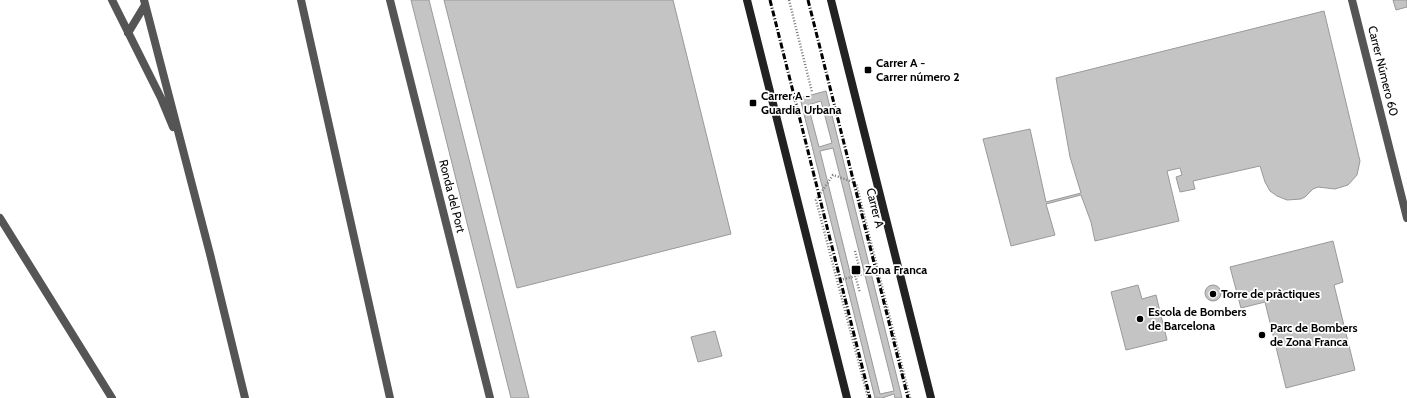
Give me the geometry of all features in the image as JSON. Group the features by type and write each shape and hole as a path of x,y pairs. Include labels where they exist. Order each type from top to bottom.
{"main road":[{"path":"747,0 847,398"},
{"name":"Carrer A","path":"831,0 931,398"}],"street":[{"path":"112,0 161,98 184,151"},
{"path":"301,0 390,398"},
{"name":"Ronda del Port","path":"390,0 490,398"},
{"name":"Carrer Número 60","path":"1352,0 1407,218"},
{"path":"128,33 144,3"},
{"path":"144,3 184,151 245,398"},
{"path":"0,218 112,398"}],"path":[{"path":"789,0 812,92"},
{"name":"Carrer A","path":"868,398 816,200 833,175 856,183 910,398"},
{"path":"855,251 861,274"},
{"path":"853,266 860,293"},
{"path":"840,280 876,271"}],"building":[{"path":"411,0 429,0 529,398 511,398"},
{"path":"444,0 673,0 731,234 517,288"},
{"path":"1393,0 1407,0 1407,7 1396,10"},
{"path":"1324,11 1360,161 1357,175 1348,185 1335,189 1318,187 1313,189 1301,199 1287,200 1270,191 1265,182 1260,166 1193,181 1195,189 1180,192 1176,177 1182,175 1180,168 1167,171 1179,221 1095,241 1091,222 1081,195 1046,204 1055,235 1011,246 983,139 1030,129 1046,202 1081,193 1070,157 1056,78"},
{"path":"826,91 902,398 895,398 894,394 882,398 875,398 800,98","holes":["821,101 832,143 819,147 808,105","833,148 894,391 880,394 820,151"]},
{"path":"1333,241 1343,282 1334,285 1355,370 1286,388 1265,302 1241,308 1230,267"},
{"name":"Escola de Bombers de Barcelona","path":"1138,285 1142,299 1156,295 1167,340 1126,350 1111,292"},
{"name":"Torre de pràctiques","path":"1210,285 1216,285 1221,290 1219,299 1216,301 1210,301 1205,296 1205,290"},
{"path":"715,331 722,356 698,362 691,337"}],"railway":[{"path":"770,0 870,398"},
{"path":"808,0 908,398"}],"place":[{"name":"Carrer A - Carrer número 2","path":"868,70"},
{"name":"Carrer A - Guardia Urbana","path":"753,103"},
{"name":"Zona Franca","path":"856,270"},
{"name":"Torre de pràctiques","path":"1213,294"},
{"name":"Escola de Bombers de Barcelona","path":"1140,319"},
{"name":"Parc de Bombers de Zona Franca","path":"1262,335"}]}
